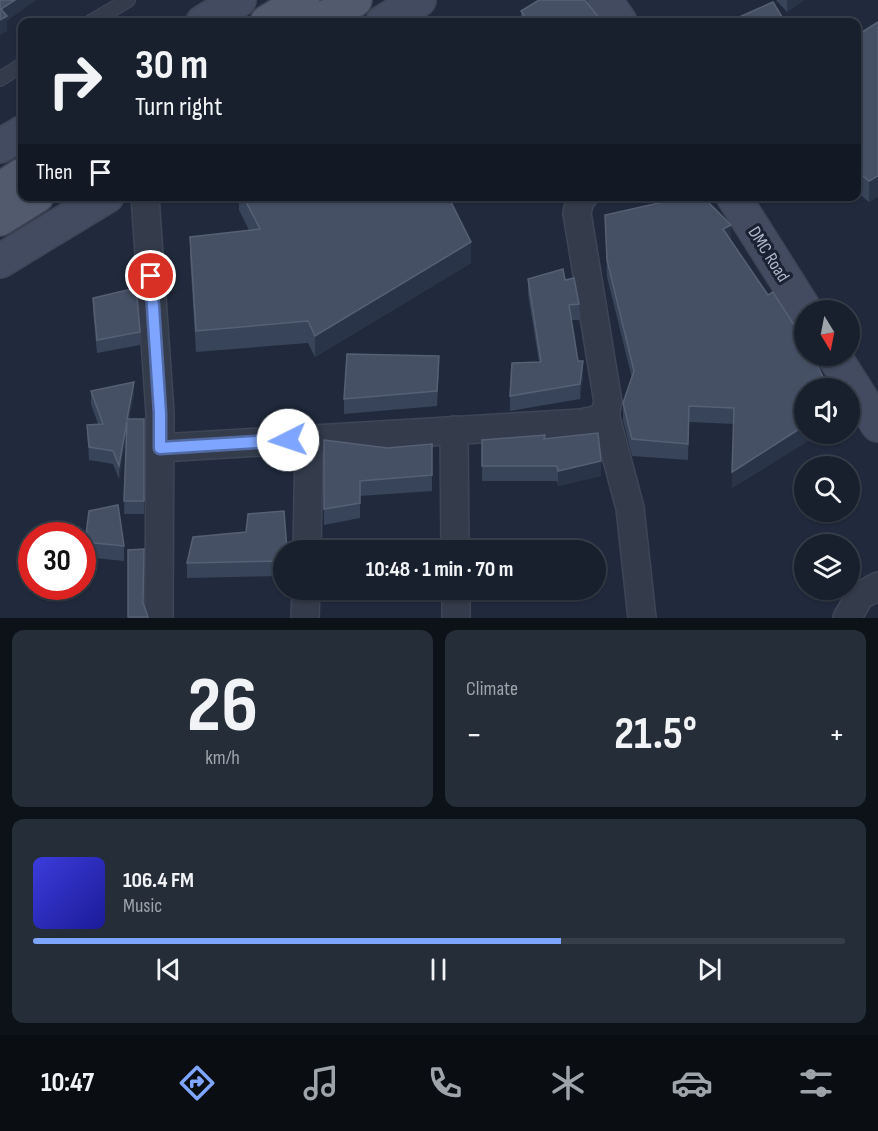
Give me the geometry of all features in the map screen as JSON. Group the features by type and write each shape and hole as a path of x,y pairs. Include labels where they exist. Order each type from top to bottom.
{"main road":[{"path":"274,18 303,0"},
{"path":"325,18 355,0"},
{"path":"0,189 18,178"},
{"path":"0,219 29,201"}],"street":[{"path":"210,18 239,0"},
{"path":"389,18 418,0"},
{"path":"605,0 617,18"},
{"path":"0,146 18,135"},
{"path":"0,261 99,201"},
{"path":"145,201 160,413 159,618"},
{"path":"580,201 577,213 608,402 606,414 630,508 642,618"},
{"name":"DMC Road","path":"735,201 799,300"},
{"path":"840,366 878,425"},
{"path":"160,448 581,423 596,420 606,414"},
{"path":"454,430 455,540"},
{"path":"307,540 309,439"},
{"path":"848,618 860,596 878,585"},
{"path":"305,618 306,600"},
{"path":"456,600 456,618"}],"lane":[{"path":"98,18 128,0"},
{"path":"0,79 18,68"}],"building":[{"path":"0,0 15,0 1,9 7,16 0,20"},
{"path":"539,0 585,0 599,18 523,18 525,17 521,11"},
{"path":"773,2 783,18 737,18"},
{"path":"878,22 878,176 869,181 861,174 861,33"},
{"path":"246,201 450,201 471,242 315,336 308,321 196,331 190,237 260,229"},
{"path":"668,201 707,201 731,225 723,229 768,295 773,292 794,325 794,366 818,366 823,378 794,378 794,432 732,472 734,408 689,406 688,444 632,439 623,403 634,371 607,260 605,215"},
{"path":"563,269 565,280 574,278 579,304 569,305 578,361 583,361 580,384 510,396 512,363 541,362 528,279"},
{"path":"136,288 140,332 97,340 93,298"},
{"path":"347,354 439,356 437,391 344,399"},
{"path":"134,382 127,419 144,419 144,501 124,501 127,421 119,466 113,451 89,447 87,425 103,424 91,391"},
{"path":"598,433 601,461 558,471 557,466 482,466 482,440 545,435 544,439"},
{"path":"324,440 387,448 432,444 432,475 360,481 360,503 324,509"},
{"path":"118,505 124,546 96,543 96,522 88,522 89,511"},
{"path":"284,511 286,540 273,540 273,561 187,563 193,537 246,532 248,514"},
{"path":"144,549 143,603 148,617 128,617 128,550"}],"route":[{"path":"151,276 160,413 160,448 288,440"}]}
